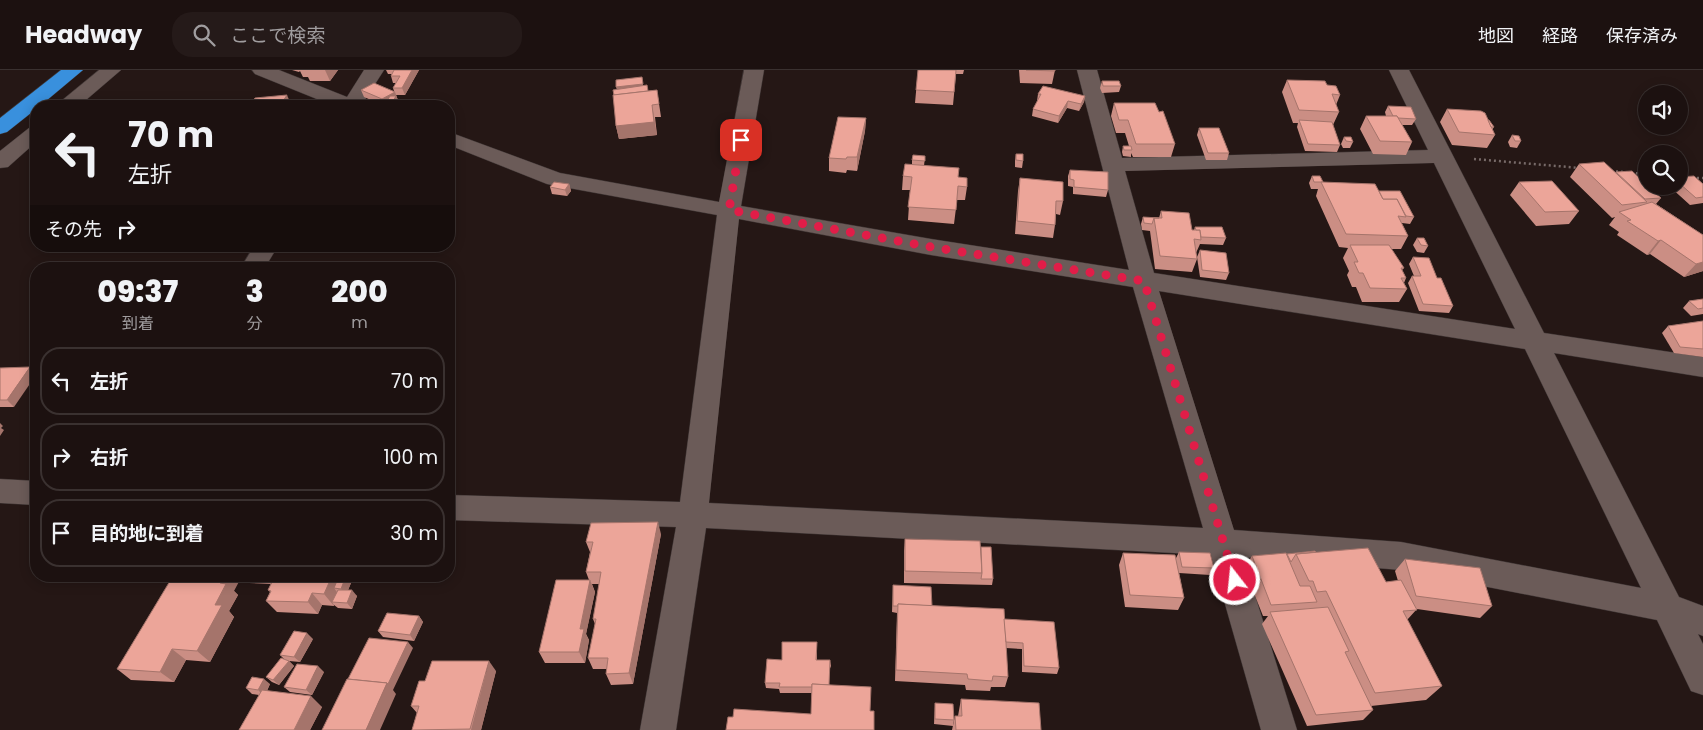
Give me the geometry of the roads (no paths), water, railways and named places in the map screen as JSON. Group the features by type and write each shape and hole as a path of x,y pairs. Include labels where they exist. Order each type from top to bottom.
{"highway":[{"path":"35,100 73,70"},
{"path":"0,128 30,104"}],"street":[{"path":"74,100 111,70"},
{"path":"262,70 336,100"},
{"path":"355,100 374,70"},
{"path":"658,730 693,515 729,210 754,70"},
{"path":"1087,70 1144,281 1279,730"},
{"path":"1399,70 1703,678"},
{"path":"0,162 30,137"},
{"path":"455,140 555,179 931,247 1534,339 1703,367"},
{"path":"1113,165 1441,156"},
{"path":"0,492 30,493"},
{"path":"455,506 693,515 1224,542 1401,556 1668,608 1703,621"}]}
